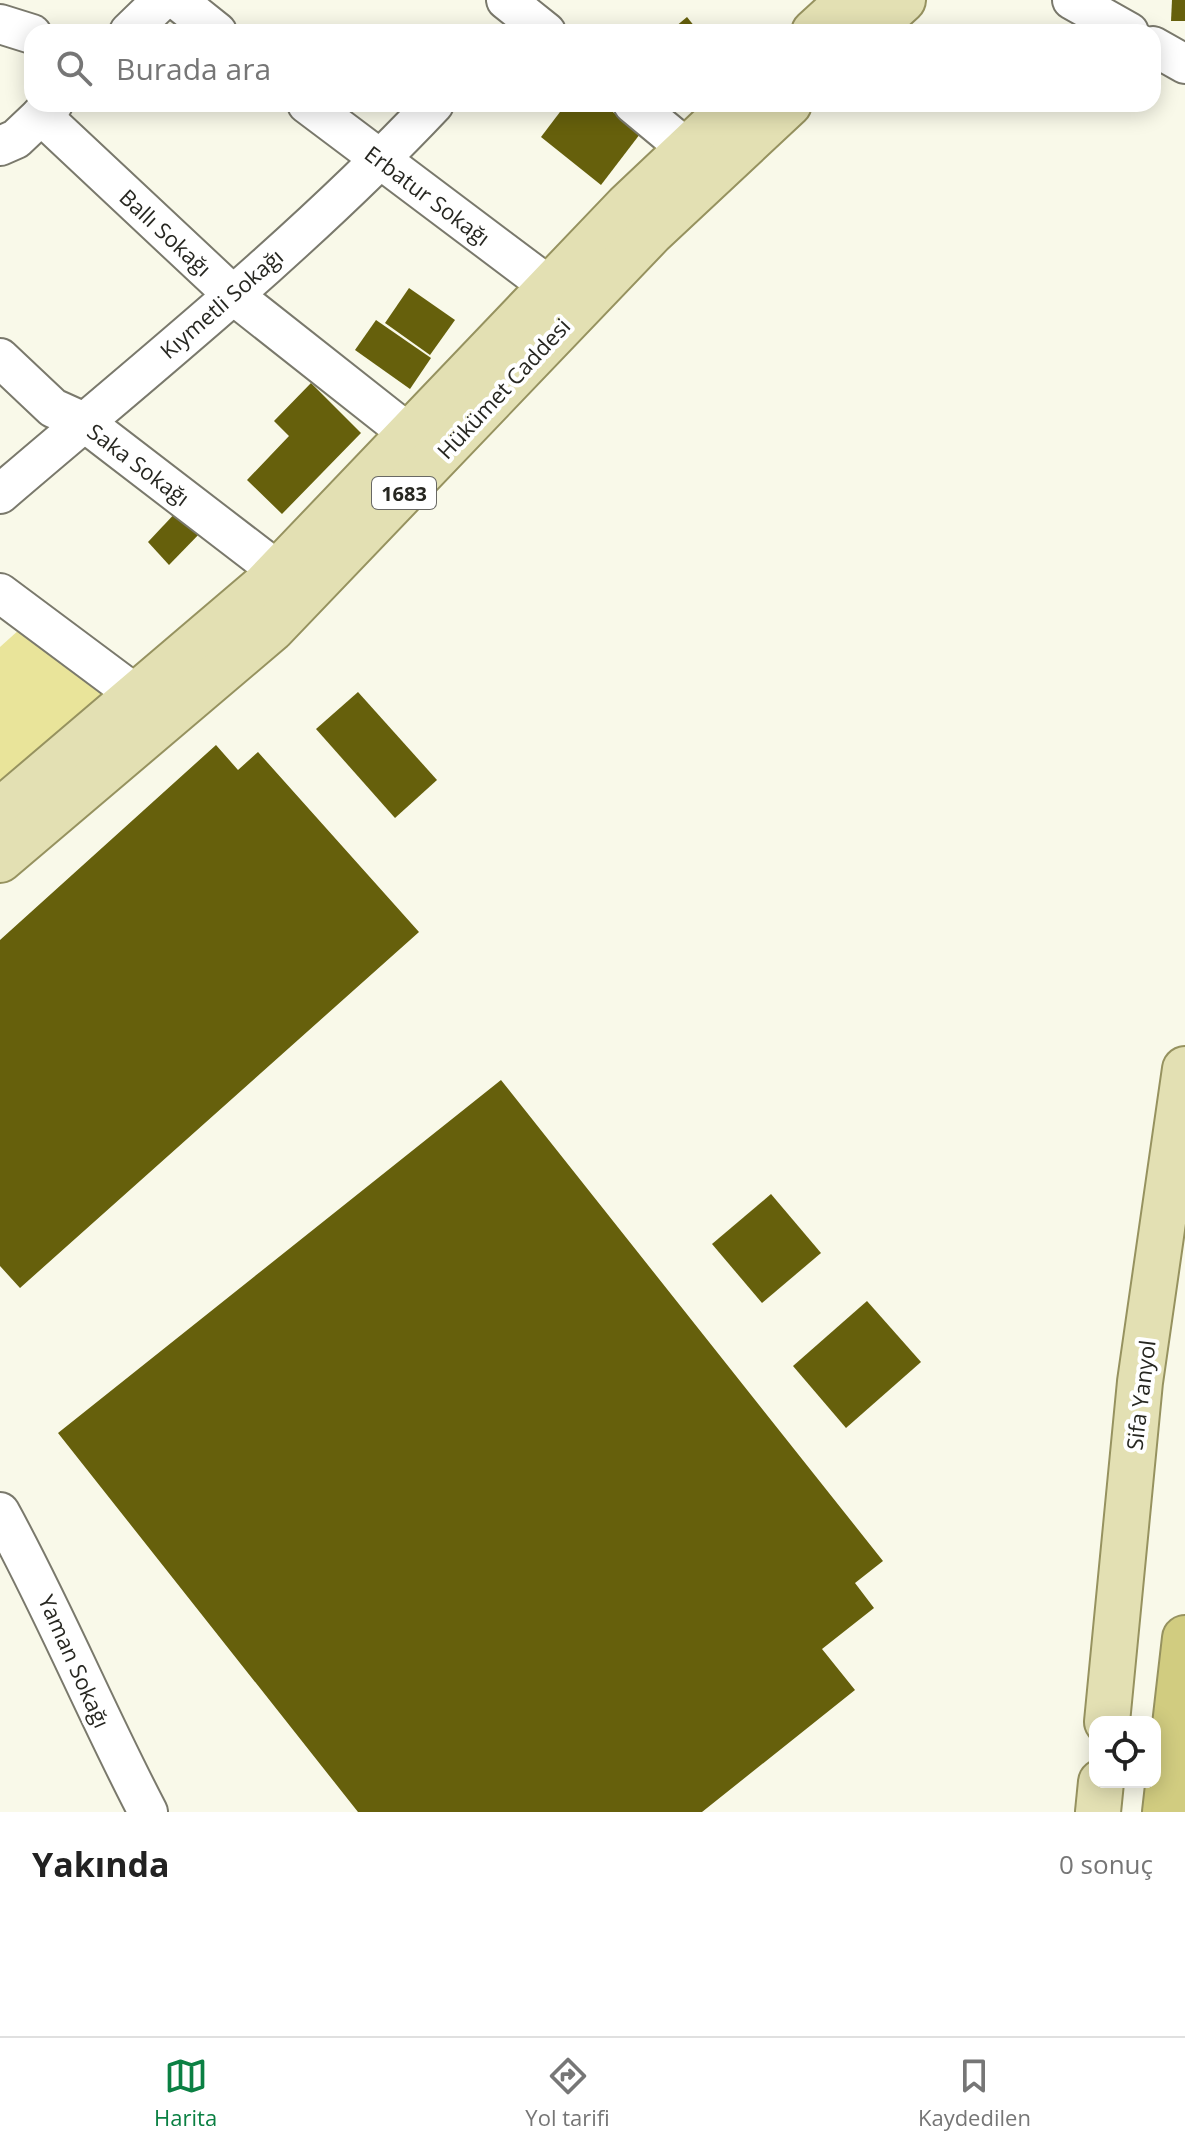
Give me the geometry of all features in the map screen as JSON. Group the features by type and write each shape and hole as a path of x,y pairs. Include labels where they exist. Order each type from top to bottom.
{"highway":[{"path":"1165,1812 1185,1638"}],"main road":[{"path":"823,24 849,0"},
{"path":"877,24 903,0"},
{"name":"Hükümet Caddesi","path":"0,811 138,696 278,571 549,286 686,148 726,112"},
{"name":"Hükümet Caddesi","path":"0,860 272,629 651,233 780,112"},
{"name":"Sifa Yanyol","path":"1108,1716 1140,1382 1185,1069"},
{"path":"1098,1812 1100,1788"}],"street":[{"path":"137,24 162,0"},
{"path":"177,0 207,24"},
{"path":"1072,0 1115,24"},
{"path":"0,24 24,32"},
{"path":"1161,50 1185,64"},
{"path":"0,146 16,139 45,112"},
{"name":"Ballı Sokağı","path":"49,112 232,294 408,433"},
{"name":"Erbatur Sokağı","path":"318,112 549,286"},
{"name":"Kıymetli Sokağı","path":"0,494 232,294 382,159 426,112"},
{"path":"643,112 686,148"},
{"name":"Saka Sokağı","path":"0,358 53,408 84,422 278,571"},
{"path":"0,593 138,696"},
{"name":"Yaman Sokağı","path":"0,1512 46,1595 106,1733 148,1812"}],"shaded area":[{"path":"20,629 106,696 0,780 0,647"}],"building":[{"path":"1172,0 1185,0 1185,21 1171,21"},
{"path":"687,17 693,24 679,24"},
{"path":"560,112 613,112 640,134 601,185 541,137"},
{"path":"409,288 455,320 430,355 385,323"},
{"path":"376,320 431,358 410,389 355,350"},
{"path":"311,383 361,433 282,514 247,480 289,436 274,421"},
{"path":"179,509 205,528 169,565 148,542"},
{"path":"358,692 437,780 395,818 316,729"},
{"path":"216,745 238,770 258,752 419,932 20,1288 0,1266 0,940"},
{"path":"501,1080 883,1561 855,1583 874,1608 822,1649 855,1690 702,1812 358,1812 58,1433"},
{"path":"771,1194 821,1253 762,1303 712,1244"},
{"path":"867,1301 921,1362 846,1428 793,1366"}]}
